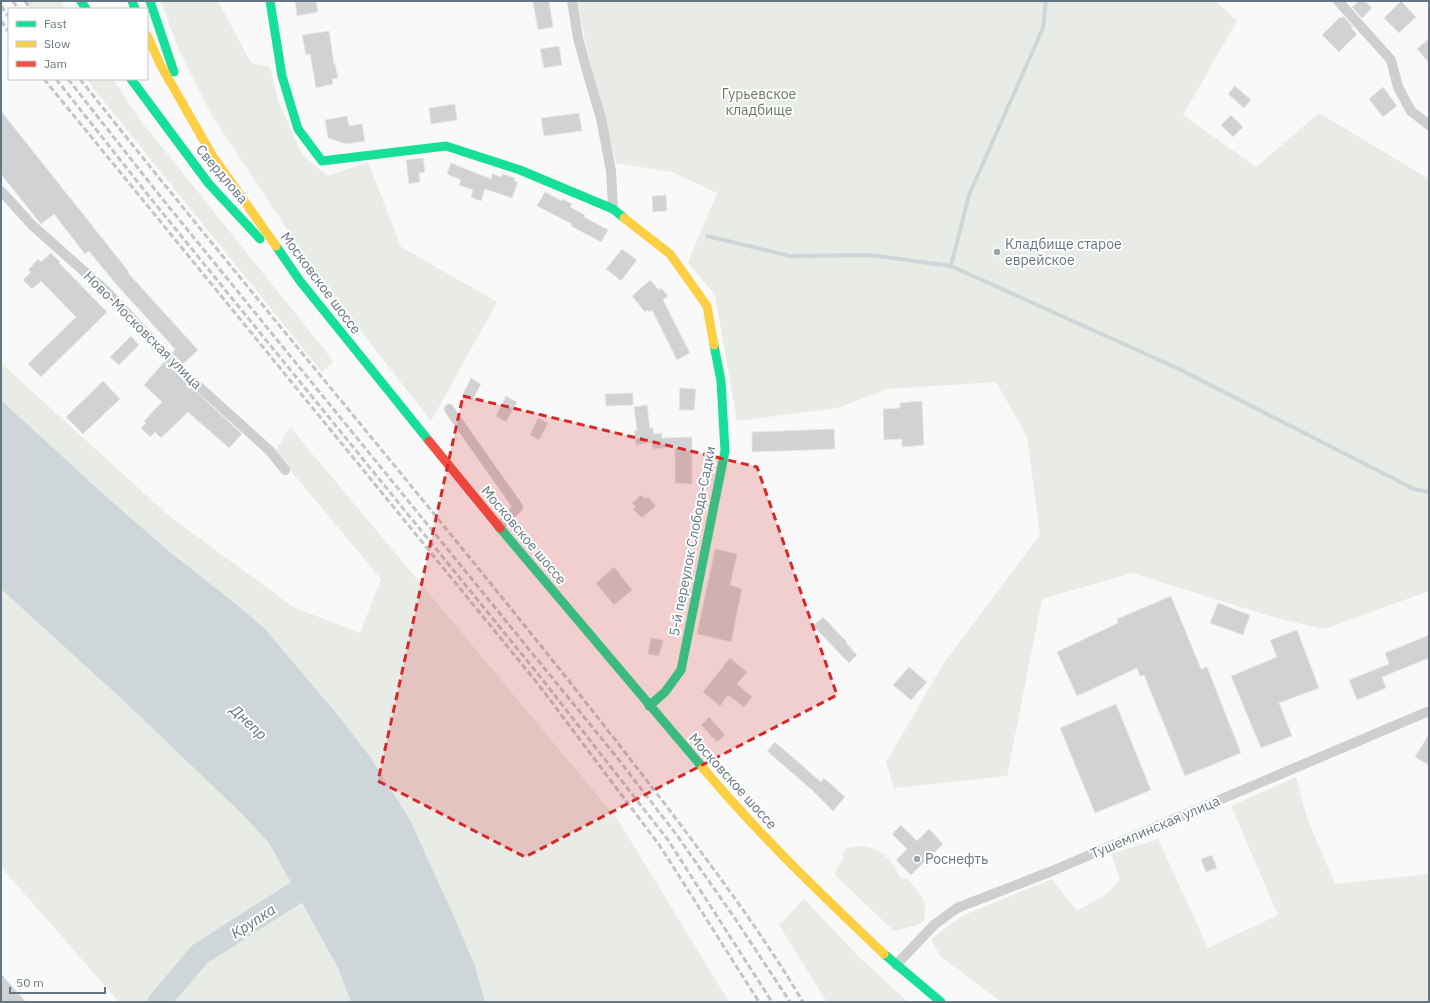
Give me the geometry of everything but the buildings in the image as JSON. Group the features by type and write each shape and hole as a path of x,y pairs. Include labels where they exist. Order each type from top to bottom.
{"main road":[{"path":"150,1 174,73 197,127"},
{"name":"5-й переулок Слобода-Садки","path":"270,1 282,76 298,129 322,161 446,146 520,170 613,209 670,254 707,306 721,381 725,451 681,670 665,692 649,706"},
{"name":"Московское шоссе","path":"148,37 160,64 212,155 300,281 499,528 649,706 756,829 804,878 896,964 941,1002"},
{"name":"Свердлова","path":"132,80 209,184 300,281"}],"street":[{"path":"572,1 578,38 601,118 611,171 613,209"},
{"path":"1338,1 1391,60 1398,87 1411,111 1429,125"},
{"name":"Ново-Московская улица","path":"1,191 32,224 106,290 176,366 270,451 285,470"},
{"path":"449,409 518,507 499,528"},
{"name":"Тушемлинская улица","path":"896,964 934,925 957,908 1052,871 1429,711"}],"highlighted area":[{"path":"463,396 757,467 837,695 525,857 378,781"}],"green space":[{"path":"27,1 61,1 65,8 31,8"},
{"path":"161,1 218,1 251,63 270,67 278,101 303,156 328,176 368,162 401,247 497,302 431,421 318,276 211,114 178,48"},
{"name":"Гурьевское кладбище","path":"577,1 1216,1 1237,21 1183,115 1256,167 1319,113 1429,179 1429,591 1324,629 1273,617 1132,573 1042,599 1007,776 894,788 886,762 944,663 1040,535 1027,436 996,382 888,389 837,408 737,421 715,295 688,262 717,193 672,172 616,163 590,62"},
{"path":"87,80 114,80 140,120 324,349 333,362 322,372"},
{"path":"1,363 168,515 293,607 360,633 381,579 275,452 290,427 618,820 729,1002 485,1002 475,966 392,791 371,758 341,719 266,630 247,613 165,548 100,491 1,400"},
{"path":"1,589 126,703 242,814 269,843 338,968 351,1002 119,1002 1,867"},
{"path":"1296,777 1307,818 1335,884 1429,874 1429,1002 1001,1002 940,956 931,939 962,916 1052,879 1077,911 1108,893 1120,879 1111,854 1158,839 1208,948 1278,915 1231,806"},
{"path":"859,846 870,847 879,851 891,861 902,879 907,878 922,897 924,902 924,921 913,927 911,926 894,931 835,875 837,867 844,858 842,853 847,848"},
{"path":"804,899 859,957 908,1002 827,1002 779,925"}],"water":[{"name":"Днепр","path":"1,400 100,491 165,548 247,613 266,630 341,719 371,758 410,820 475,966 485,1002 351,1002 338,968 269,843 242,814 126,703 1,589"}],"waterway":[{"path":"951,266 969,195 1043,28 1046,1"},
{"path":"707,236 790,256 870,255 951,266 1179,369 1414,489 1429,492"},
{"name":"Крупка","path":"159,1002 200,954 322,876"}],"railway":[{"path":"13,1 17,8"},
{"path":"25,1 30,8"},
{"path":"1,6 8,16"},
{"path":"1,21 8,31"},
{"path":"45,80 538,684 660,846 759,1002"},
{"path":"57,80 152,200 542,679 668,840 772,1002"},
{"path":"69,80 160,196 615,755 676,834 734,917 790,1002"},
{"path":"81,80 547,653 661,799 735,899 803,1002"}],"traffic: fast":[{"path":"81,1 85,8"},
{"path":"132,1 135,8"},
{"path":"150,1 174,72"},
{"path":"270,1 282,76 298,129 322,161 446,146 520,170 613,209 624,218"},
{"path":"132,80 209,184 260,239"},
{"path":"276,246 300,281 429,441"},
{"path":"649,706 665,692 681,670 725,451 721,381 714,345"},
{"path":"500,528 703,768"},
{"path":"884,954 941,1002"}],"traffic: slow":[{"path":"148,37 160,64 212,155 276,246"},
{"path":"624,218 670,254 707,306 714,345"},
{"path":"703,768 768,840 884,954"}],"traffic: jam":[{"path":"429,441 500,528"}],"place":[{"name":"Кладбище старое еврейское","path":"997,252"},
{"name":"Роснефть","path":"917,859"}]}
